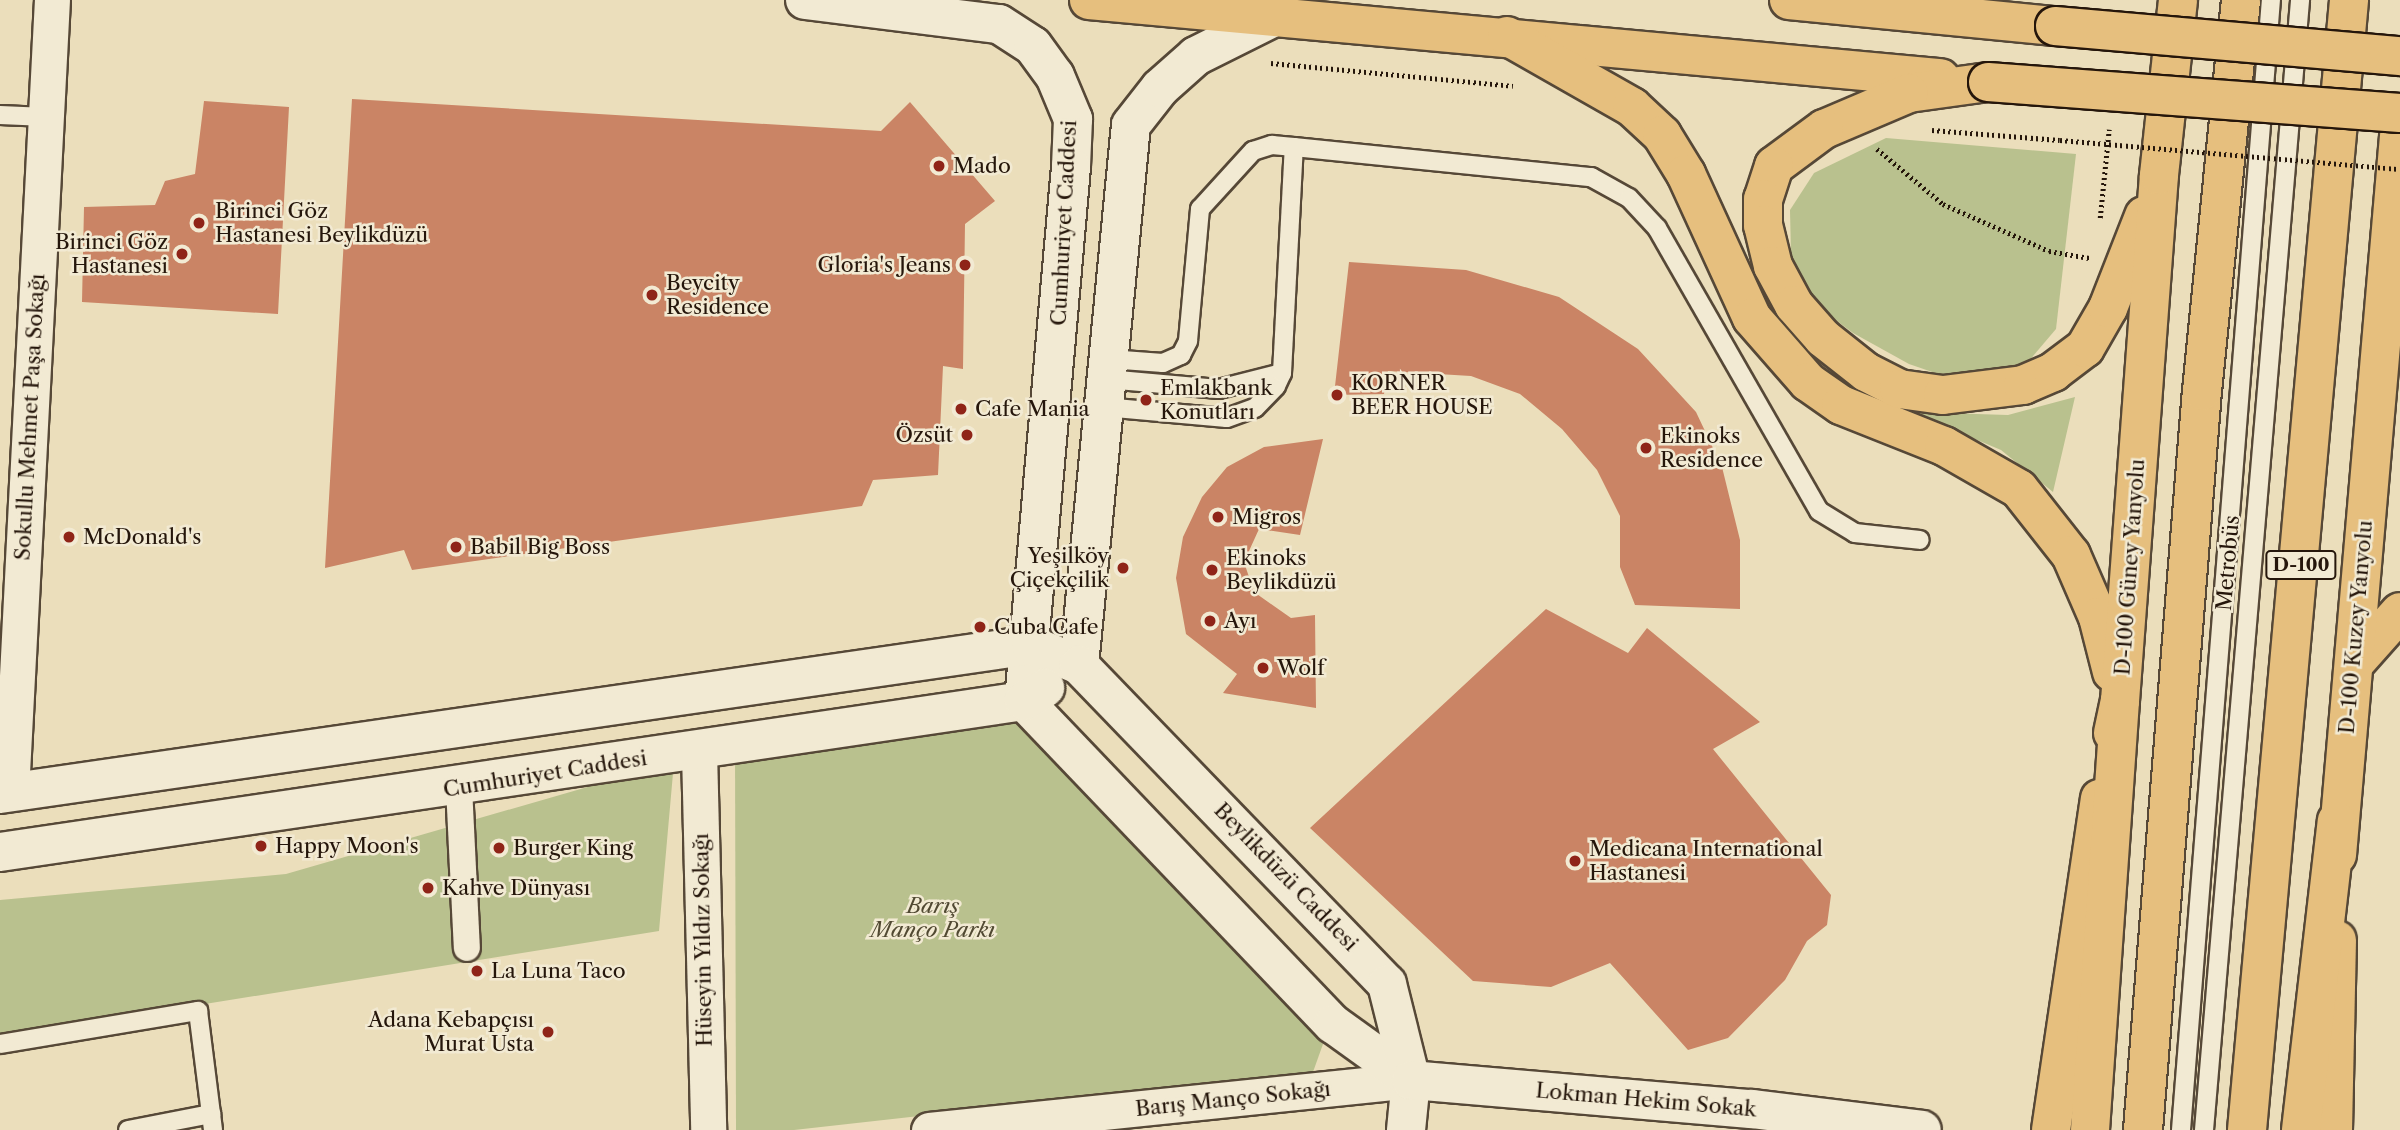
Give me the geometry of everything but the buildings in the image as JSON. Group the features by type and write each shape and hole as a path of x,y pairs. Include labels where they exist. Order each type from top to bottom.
{"main road":[{"name":"Cumhuriyet Caddesi","path":"805,0 999,24 1033,46 1068,102 1073,119 1072,167 1024,701"},
{"path":"1089,0 1507,36 1988,82 2400,113"},
{"path":"1789,0 2400,56"},
{"path":"2001,0 2055,26"},
{"name":"D-100 Güney Yanyolu","path":"2051,1130 2093,830 2120,701 2159,174 2178,0"},
{"path":"2143,1130 2201,405 2241,0"},
{"name":"D-100","path":"2248,1130 2349,0"},
{"path":"3,852 5,793 697,690 1031,645 1079,665 1131,125 1160,88 1196,56 1276,16"},
{"path":"1507,36 1632,107 1662,135 1686,174 1746,308 1774,349 1808,382 1841,405 1986,467 2019,489 2041,514 2085,583 2120,701 2090,1130"},
{"path":"1988,82 1909,93 1824,129 1774,166 1763,199 1763,225 1773,266 1794,305 1822,338 1866,372 1899,389 1943,395 2023,385 2053,372 2085,348 2100,323 2159,174"},
{"name":"D-100 Kuzey Yanyolu","path":"2333,1130 2337,821 2398,195 2400,124"},
{"path":"2354,664 2400,612"},
{"name":"Cumhuriyet Caddesi","path":"3,852 459,788 1024,701 1079,665"},
{"name":"Beylikdüzü Caddesi","path":"1079,665 1387,984 1411,1080 1406,1130"},
{"path":"697,690 699,751"},
{"path":"1024,701 1332,1024 1411,1080"},
{"path":"2301,1130 2337,821"},
{"name":"Lokman Hekim Sokak","path":"1411,1080 1752,1120 1923,1130"}],"street":[{"name":"Sokullu Mehmet Paşa Sokağı","path":"5,793 52,0"},
{"name":"Hüseyin Yıldız Sokağı","path":"699,751 708,1130"},
{"path":"459,788 467,948"},
{"name":"Barış Manço Sokağı","path":"929,1130 1411,1080"}],"lane":[{"name":"Metrobüs","path":"2181,1130 2271,0"},
{"name":"Metrobüs","path":"2204,1130 2300,0"},
{"path":"0,115 46,117"},
{"path":"1107,382 1181,355 1188,341 1200,209 1253,151 1272,145 1591,177 1611,186 1657,229 1819,511 1855,533 1920,540"},
{"path":"1107,382 1227,418 1255,408 1276,386 1282,373 1294,147"},
{"path":"1107,382 1219,389 1282,373"},
{"path":"0,1044 198,1011 212,1122 128,1130"}],"path":[{"path":"1257,63 1298,63 1517,86"},
{"path":"2099,233 2111,116"},
{"path":"1929,130 2060,140 2398,195"},
{"path":"1874,144 1879,154 1943,204 2049,250 2097,260"}],"green space":[{"path":"1886,138 2076,154 2056,329 2028,362 1979,373 1938,374 1909,364 1853,333 1817,306 1791,255 1790,210 1814,173"},
{"path":"2075,397 2053,492 2001,450 1911,412 2008,415"},
{"name":"Barış Manço Parkı","path":"1021,713 1323,1044 1313,1072 794,1130 736,1130 735,742"},
{"path":"674,762 659,931 0,1037 0,900 286,874"}],"place":[{"name":"Mado","path":"939,166"},
{"name":"Birinci Göz Hastanesi Beylikdüzü","path":"199,223"},
{"name":"Birinci Göz Hastanesi","path":"182,254"},
{"name":"Gloria's Jeans","path":"965,265"},
{"name":"Beycity Residence","path":"652,295"},
{"name":"KORNER BEER HOUSE","path":"1337,395"},
{"name":"Emlakbank Konutları","path":"1146,400"},
{"name":"Cafe Mania","path":"961,409"},
{"name":"Özsüt","path":"967,435"},
{"name":"Ekinoks Residence","path":"1646,448"},
{"name":"Migros","path":"1218,517"},
{"name":"McDonald's","path":"69,537"},
{"name":"Babil Big Boss","path":"456,547"},
{"name":"Yeşilköy Çiçekçilik","path":"1123,568"},
{"name":"Ekinoks Beylikdüzü","path":"1212,570"},
{"name":"Ayı","path":"1210,621"},
{"name":"Cuba Cafe","path":"980,627"},
{"name":"Wolf","path":"1263,668"},
{"name":"Happy Moon's","path":"261,846"},
{"name":"Burger King","path":"499,848"},
{"name":"Medicana International Hastanesi","path":"1575,861"},
{"name":"Kahve Dünyası","path":"428,888"},
{"name":"La Luna Taco","path":"477,971"},
{"name":"Adana Kebapçısı Murat Usta","path":"548,1032"}]}
